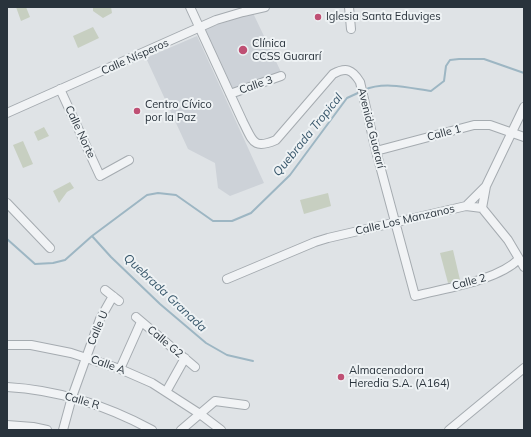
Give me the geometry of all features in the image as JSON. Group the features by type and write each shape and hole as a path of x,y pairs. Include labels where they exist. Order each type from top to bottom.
{"street":[{"name":"Avenida Guararí","path":"190,7 252,139 258,145 265,145 276,140 333,74 342,69 349,70 356,75 360,82 376,151 415,296"},
{"name":"Calle Nísperos","path":"7,113 216,20 243,9 265,7"},
{"path":"349,7 351,29"},
{"name":"Calle 3","path":"230,94 281,76"},
{"name":"Calle Norte","path":"60,89 100,176 129,160"},
{"path":"524,107 486,186 482,208 508,240 524,267"},
{"name":"Calle 1","path":"376,151 474,125 490,125 524,137"},
{"path":"466,206 486,186"},
{"path":"7,204 50,248"},
{"name":"Calle Los Manzanos","path":"227,279 315,242 466,206 482,208"},
{"name":"Calle 2","path":"415,296 489,277 505,270 519,259"},
{"name":"Calle U","path":"63,430 72,397 100,319 116,299 105,290"},
{"name":"Calle G2","path":"120,369 139,319 195,367"},
{"name":"Calle A","path":"7,345 31,345 86,357 120,369 152,383 200,414 221,430"},
{"path":"166,392 185,358"},
{"path":"449,430 524,368"},
{"name":"Calle R","path":"7,387 23,388 72,397 100,405 126,416 152,430"},
{"path":"181,430 215,401 245,405"},
{"path":"7,425 33,427 47,430"}],"shaded area":[{"path":"16,7 26,7 30,17 21,21"},
{"path":"93,7 111,7 112,13 103,18 93,11"},
{"name":"Clínica CCSS Guararí","path":"253,13 281,72 233,89 205,29"},
{"path":"93,27 99,38 78,48 73,36"},
{"path":"197,36 264,183 230,196 218,188 215,163 188,149 146,58"},
{"path":"44,127 49,136 38,141 34,132"},
{"path":"23,141 33,164 23,168 13,145"},
{"path":"70,182 74,188 67,192 59,203 53,191"},
{"path":"328,193 331,206 304,214 300,200"},
{"path":"453,250 460,280 448,283 440,253"}],"waterway":[{"name":"Quebrada Tropical","path":"364,90 372,87 388,86 431,91 444,81 446,66 450,60 459,59 484,59 524,73"},
{"name":"Quebrada Tropical","path":"7,239 35,264 53,263 65,260 92,236 147,195 158,193 176,195 213,221 232,221 251,213 290,175 347,98 360,92"},
{"name":"Quebrada Granada","path":"92,236 111,257 160,304 206,343 227,355 253,361"}],"place":[{"name":"Iglesia Santa Eduviges","path":"318,17"},
{"name":"Clínica CCSS Guararí","path":"243,50"},
{"name":"Centro Cívico por la Paz","path":"137,111"},
{"name":"Almacenadora Heredia S.A. (A164)","path":"341,377"}]}
